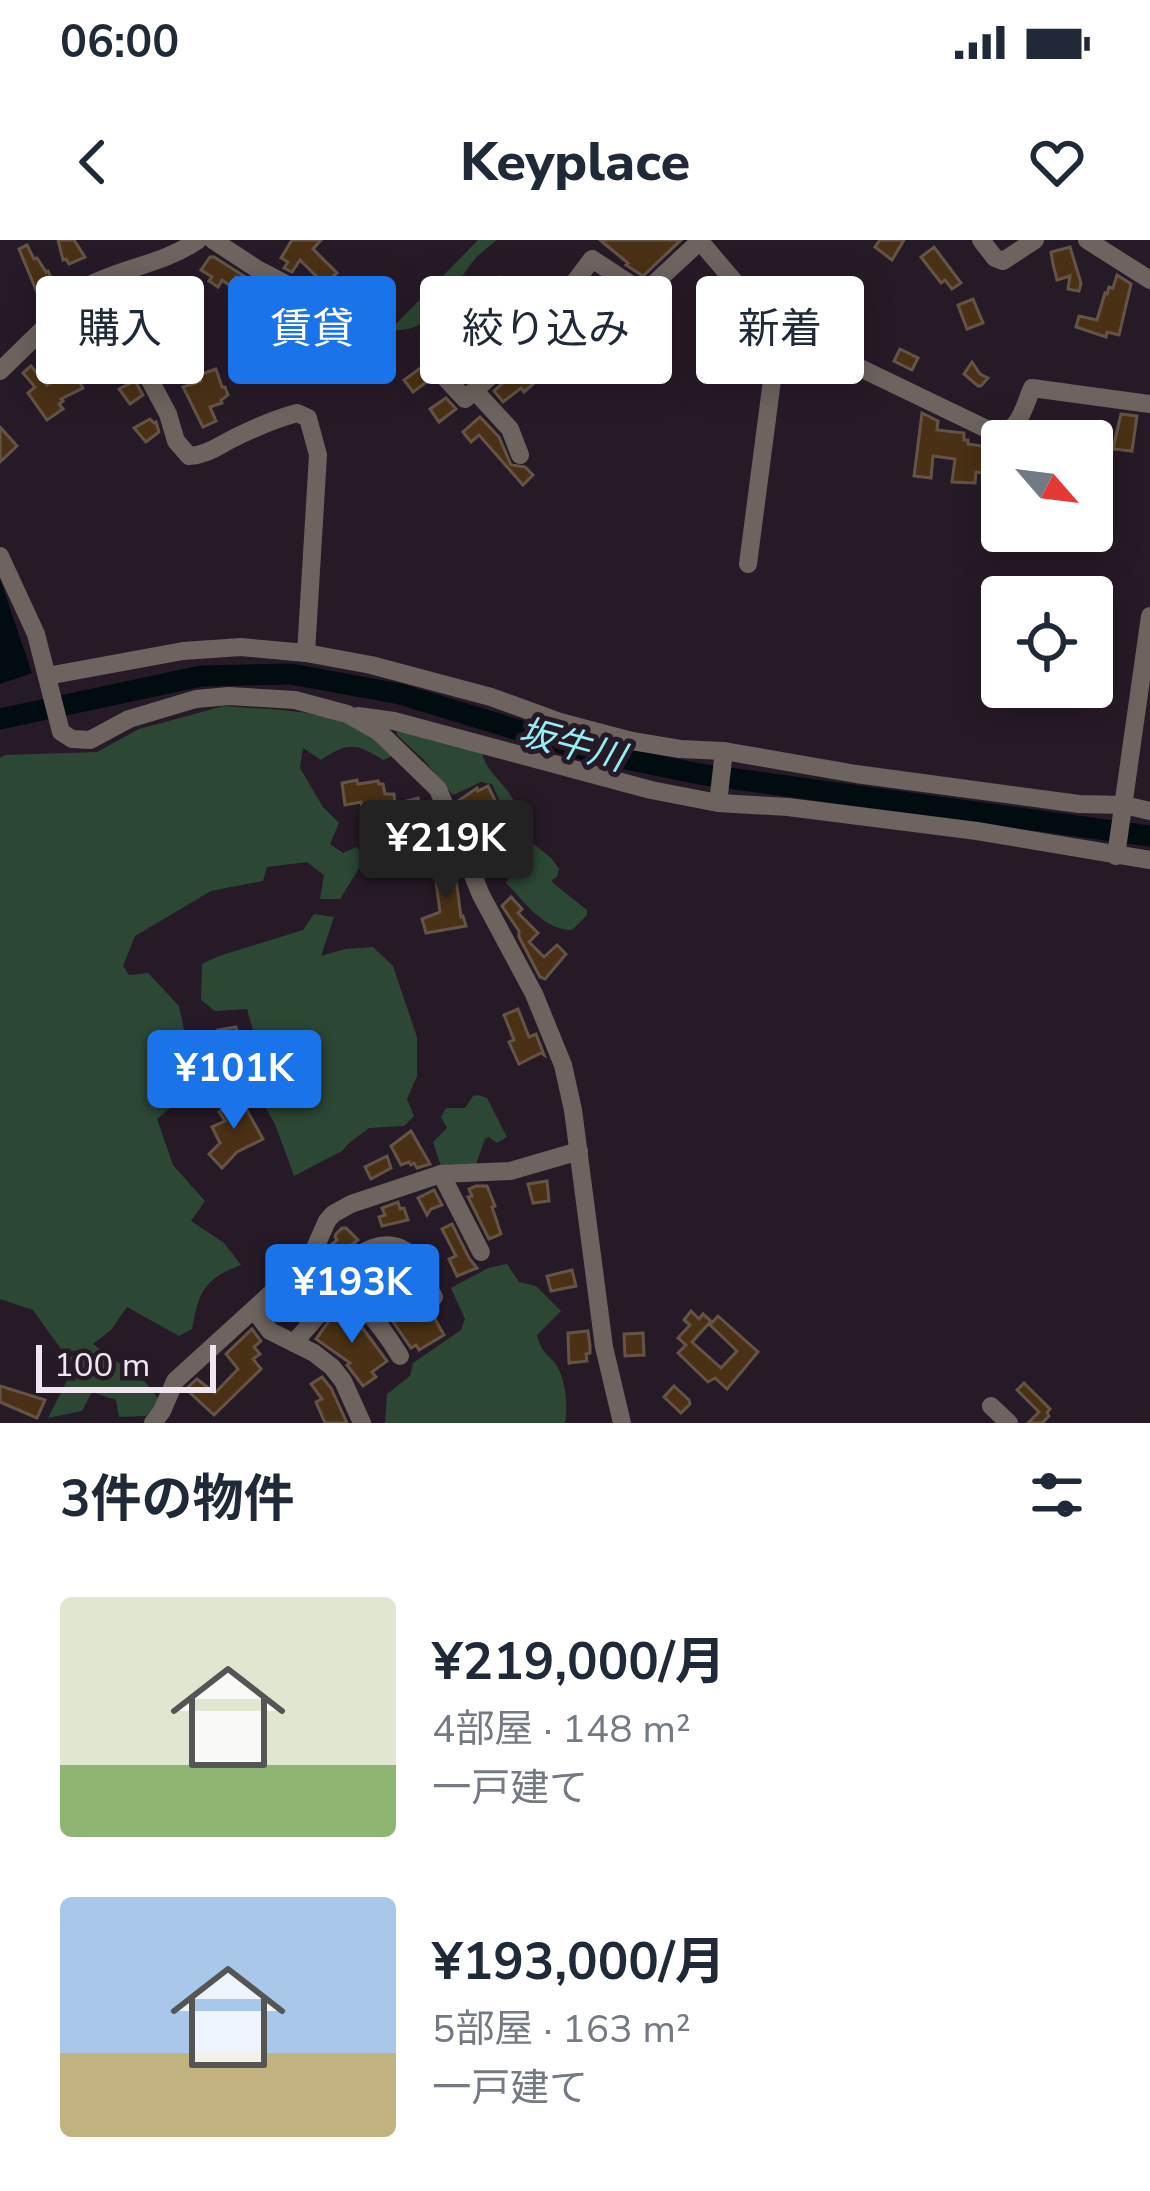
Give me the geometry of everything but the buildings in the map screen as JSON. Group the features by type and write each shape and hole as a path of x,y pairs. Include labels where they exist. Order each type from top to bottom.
{"street":[{"path":"109,276 161,261 198,240"},
{"path":"213,240 270,276"},
{"path":"662,276 700,240 730,276"},
{"path":"981,240 1003,261 1035,240"},
{"path":"1088,240 1150,280"},
{"path":"579,276 592,259 618,276"},
{"path":"0,371 36,336"},
{"path":"864,370 995,433 1004,434 1016,425 1032,388 1150,404"},
{"path":"152,384 176,441 189,456 202,455 283,417 297,413 308,418 318,455 306,652"},
{"path":"451,384 465,399 483,384"},
{"path":"748,564 772,384"},
{"path":"475,391 510,429 520,455"},
{"path":"0,556 36,634 61,732 82,742 129,719 196,700 229,696 295,700 347,715 394,721 609,779 1150,860"},
{"path":"1117,856 1150,616"},
{"path":"49,684 183,651 241,647 306,652 491,697 632,741 1150,811"},
{"path":"347,715 379,732 444,796 482,895 534,994 563,1065 604,1347 622,1423"},
{"path":"719,798 724,756"},
{"path":"153,1423 175,1381 311,1256 333,1214 442,1174 510,1171 579,1151"},
{"path":"442,1174 481,1252"},
{"path":"294,1343 323,1308 344,1269 367,1249 384,1245 406,1251 434,1297"},
{"path":"332,1287 361,1304 400,1356"},
{"path":"254,1311 270,1330 332,1367 362,1423"},
{"path":"991,1406 1009,1423"}],"green space":[{"path":"478,240 497,240 463,276 443,276"},
{"path":"420,299 420,324 396,330 396,324"},
{"path":"224,706 338,720 371,737 392,756 383,760 352,747 321,760 303,748 300,768 323,807 339,823 330,844 343,853 357,847 365,859 340,899 320,899 324,875 307,862 267,867 263,881 211,891 135,936 123,966 129,975 148,973 179,1006 192,1069 187,1094 157,1119 173,1165 205,1201 191,1221 224,1243 241,1265 211,1281 197,1305 192,1329 179,1336 127,1307 111,1330 93,1344 146,1383 160,1401 146,1416 119,1417 116,1400 92,1392 82,1411 48,1418 74,1367 33,1310 0,1299 0,758 97,752 139,729"},
{"path":"397,729 482,753 523,813 516,827 505,820 473,836 468,828 503,808 492,784 481,782 453,795 397,735"},
{"path":"529,840 559,869 553,883 587,910 572,930 543,920 506,883 515,868 531,862 532,855 523,849"},
{"path":"314,914 334,917 321,956 373,947 393,966 417,1037 417,1076 407,1099 414,1116 404,1126 369,1128 342,1151 294,1176 275,1124 243,1068 261,1058 247,1009 215,1011 201,1000 202,964 303,930"},
{"path":"478,1095 487,1098 507,1137 497,1143 485,1139 476,1164 441,1166 433,1142 447,1128 441,1117 446,1108 465,1108"},
{"path":"507,1264 519,1282 536,1286 561,1311 537,1335 561,1376 565,1423 385,1423 387,1394 410,1376 413,1363 461,1330 465,1319 451,1288 488,1268"}],"shaded area":[{"path":"0,579 32,673 0,684"}],"waterway":[{"name":"坂牛川","path":"0,719 201,676 291,674 400,694 587,751 699,774 1150,836"}]}
